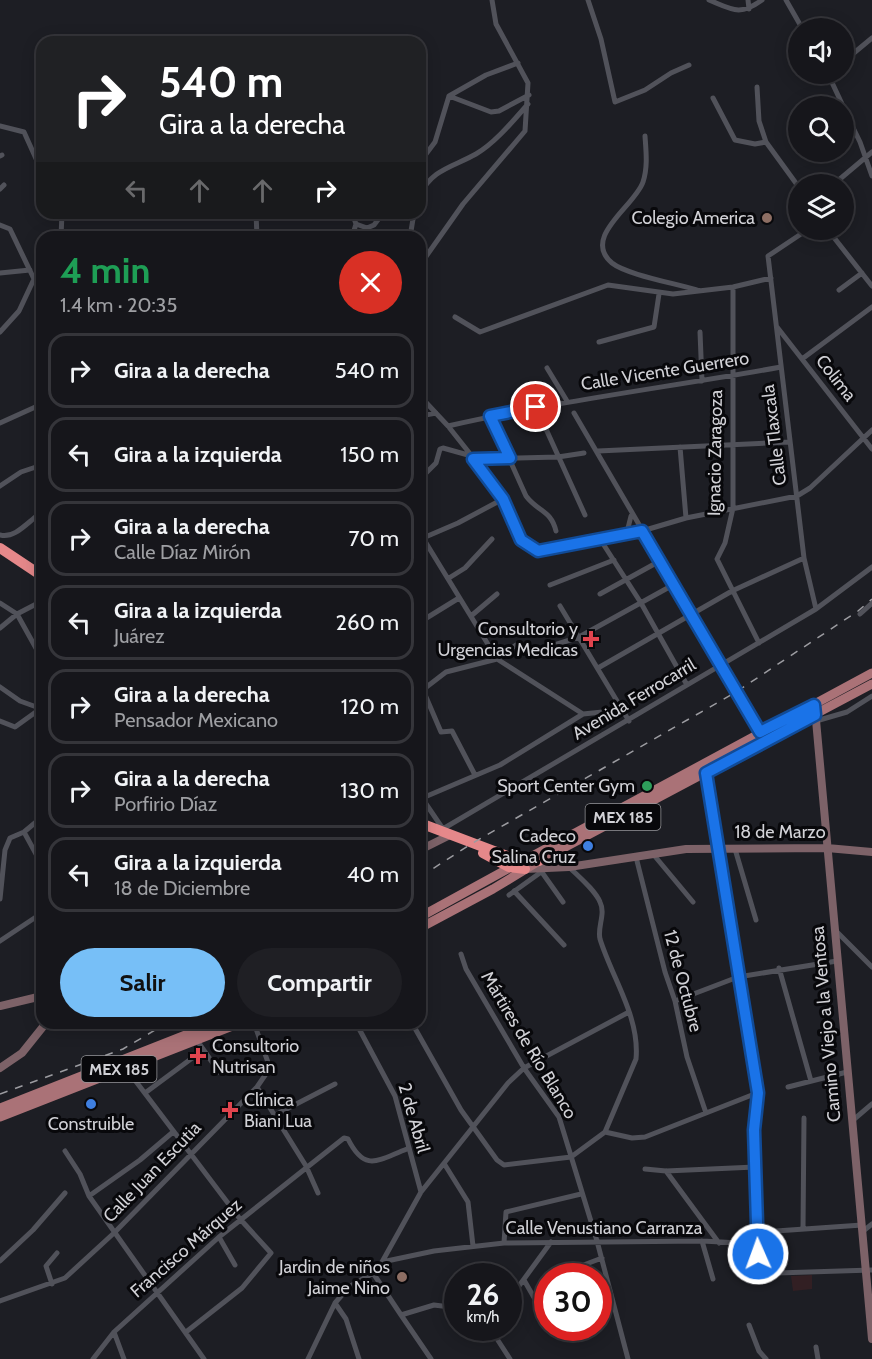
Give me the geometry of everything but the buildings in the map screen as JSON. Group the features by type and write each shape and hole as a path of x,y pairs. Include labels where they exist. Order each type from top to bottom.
{"highway":[{"path":"0,548 36,572"},
{"path":"426,825 526,864 542,867"},
{"path":"471,844 509,867 526,864"}],"main road":[{"name":"MEX 185","path":"542,867 760,732 815,714 872,673"},
{"name":"MEX 185","path":"426,925 494,889 526,864 678,782 706,773 872,684"},
{"name":"Camino Viejo a la Ventosa","path":"815,714 833,927 868,1270 872,1339"},
{"path":"426,845 443,832"},
{"name":"18 de Marzo","path":"542,867 569,867 651,853 717,848 826,848 868,852"},
{"path":"426,914 509,867"},
{"path":"0,1006 36,997"},
{"path":"0,1068 22,1053 41,1029"},
{"name":"MEX 185","path":"0,1117 125,1067 195,1037 207,1029"},
{"name":"MEX 185","path":"0,1108 221,1029"}],"street":[{"path":"426,256 463,204 522,137 527,124 528,83 496,24 492,0"},
{"path":"588,0 601,39 615,102 645,90 671,73 689,65"},
{"path":"709,0 736,11 749,9 762,0"},
{"path":"748,0 749,9"},
{"path":"786,0 796,18"},
{"path":"854,53 872,38"},
{"path":"426,154 435,142 449,96 486,75 518,63"},
{"path":"757,87 759,121 766,142 789,174"},
{"path":"449,96 491,112 499,111 529,95"},
{"path":"713,98 735,140 755,144 766,142"},
{"path":"426,185 439,170 476,154 528,104"},
{"path":"0,126 24,132 36,159"},
{"path":"854,130 872,176"},
{"path":"645,136 647,159 644,181 635,198 609,227 602,239 603,250 612,264 645,276 702,291"},
{"path":"846,174 872,152"},
{"path":"354,219 356,224 354,231"},
{"path":"356,224 367,228 374,225 378,219"},
{"path":"0,225 7,227 34,279 27,299 0,332"},
{"name":"Calle Tlaxcala","path":"792,240 768,256 788,442 804,558 816,609"},
{"path":"836,240 872,286"},
{"path":"0,273 30,270"},
{"path":"839,290 862,273"},
{"path":"455,317 480,332 608,285 659,294 733,287 771,278"},
{"name":"Ignacio Zaragoza","path":"733,287 731,376 733,508 725,543 717,559 759,643"},
{"path":"599,342 654,327 659,294"},
{"path":"802,359 872,307"},
{"name":"Colima","path":"777,327 872,449"},
{"path":"700,332 702,381"},
{"name":"Calle Vicente Guerrero","path":"448,426 567,401 781,367"},
{"path":"547,368 567,401"},
{"path":"426,402 448,426 503,499 521,540 538,551 642,531 686,518 796,496 810,488 872,429"},
{"path":"0,423 36,407"},
{"path":"536,407 585,515"},
{"path":"426,415 436,413"},
{"path":"574,413 598,451 658,562 760,732"},
{"path":"490,416 526,496 550,515 556,531"},
{"path":"598,451 788,442"},
{"path":"426,474 436,464 443,447 471,457 558,457 584,453"},
{"path":"680,447 686,518"},
{"path":"0,486 21,472 36,467"},
{"path":"426,537 503,499"},
{"path":"621,535 628,528 631,514"},
{"path":"0,536 11,536 36,517"},
{"path":"449,578 465,568 492,539"},
{"path":"600,539 627,579 687,685"},
{"path":"426,543 497,658 584,714"},
{"path":"598,668 732,591 804,558"},
{"path":"550,585 614,560"},
{"path":"600,594 658,562"},
{"name":"Avenida Ferrocarril","path":"443,832 816,609 872,567"},
{"path":"426,688 446,672 497,658 516,645 533,652 579,637 673,585"},
{"path":"471,616 497,594"},
{"path":"426,619 459,598"},
{"path":"0,603 17,614 36,648"},
{"path":"860,614 872,603"},
{"path":"0,628 17,614 36,604"},
{"path":"560,606 629,721"},
{"path":"0,687 20,701 36,707"},
{"path":"815,714 847,711 872,696"},
{"path":"426,700 441,732 452,730 476,775"},
{"path":"426,797 500,765 584,714 622,710"},
{"path":"0,721 15,727 36,712"},
{"path":"706,773 758,1093 754,1167 759,1272"},
{"path":"426,806 443,832"},
{"path":"0,899 5,850 10,838 24,832 36,822"},
{"path":"24,832 36,854"},
{"path":"868,852 872,845"},
{"path":"735,849 756,920"},
{"path":"651,853 693,902"},
{"name":"12 de Octubre","path":"636,856 665,972 675,1000 687,1057 706,1113"},
{"path":"563,902 542,867 511,893 564,945"},
{"path":"415,1029 447,1087 496,1160 504,1165 572,1157 605,1132 636,1059 629,1012 600,937 603,908 600,900 569,867"},
{"path":"0,941 36,917"},
{"path":"833,927 872,967"},
{"name":"Mártires de Río Blanco","path":"461,954 466,969 524,1068 559,1117 602,1258 628,1359"},
{"path":"675,1000 738,977 779,968 837,961"},
{"path":"779,968 811,1081"},
{"path":"308,1359 335,1303 349,1287 373,1273 382,1262 421,1192 445,1165 508,1083 524,1068 629,1012"},
{"name":"Calle Juan Escutia","path":"0,1301 65,1278 114,1233 257,1087 270,1068 256,1029"},
{"name":"2 de Abril","path":"359,1029 395,1096 407,1149 421,1192"},
{"path":"195,1037 219,1072"},
{"path":"145,1093 203,1050"},
{"path":"125,1067 240,1219 271,1253 242,1288 186,1332"},
{"path":"788,1087 847,1071"},
{"path":"275,1115 335,1084"},
{"path":"257,1087 306,1166 318,1193"},
{"path":"605,1132 633,1138 645,1137 758,1093"},
{"path":"852,1121 872,1104"},
{"path":"803,1228 804,1118"},
{"path":"89,1196 141,1160 173,1131"},
{"name":"Francisco Márquez","path":"93,1359 114,1332 156,1292 240,1219 344,1138 348,1139 356,1154 366,1161 373,1162 407,1149"},
{"path":"65,1151 80,1174 89,1196 204,1359"},
{"path":"445,1165 468,1202 473,1246"},
{"path":"645,1169 666,1171 754,1167"},
{"path":"666,1171 719,1243"},
{"path":"0,1261 33,1230 64,1193"},
{"path":"504,1243 506,1212 581,1194"},
{"path":"862,1228 872,1224"},
{"name":"Calle Venustiano Carranza","path":"382,1262 473,1246 504,1243 702,1241 740,1244 776,1231 803,1228 862,1228"},
{"path":"219,1237 235,1265"},
{"path":"702,1241 713,1279"},
{"path":"522,1282 551,1242"},
{"path":"52,1284 46,1266 57,1253"},
{"path":"589,1263 602,1258"},
{"path":"777,1273 868,1270"},
{"path":"373,1273 431,1359"},
{"path":"524,1280 534,1298"},
{"path":"335,1303 346,1319 359,1359"},
{"path":"401,1315 434,1305 444,1306"},
{"path":"749,1325 759,1351 766,1359"},
{"path":"114,1332 124,1359"},
{"path":"498,1341 510,1359"},
{"path":"816,1347 818,1359"}],"shaded area":[{"path":"812,1275 812,1289 793,1291 791,1276"}],"railway":[{"path":"426,873 471,844 736,692 858,611 872,599"},
{"path":"0,1094 123,1049 157,1029"}],"place":[{"name":"Colegio America","path":"767,218"},
{"name":"Consultorio y Urgencias Medicas","path":"591,639"},
{"name":"Sport Center Gym","path":"647,786"},
{"name":"Cadeco Salina Cruz","path":"588,846"},
{"name":"Consultorio Nutrisan","path":"198,1056"},
{"name":"Construible","path":"91,1104"},
{"name":"Clínica Biani Lua","path":"230,1110"},
{"name":"Jardin de niños Jaime Nino","path":"402,1277"}],"route":[{"path":"536,407 490,416 510,458 473,459 503,499 521,540 538,551 642,531 664,573 760,732 814,705 815,715 706,773 758,1093 754,1130 754,1167 758,1254"}]}
